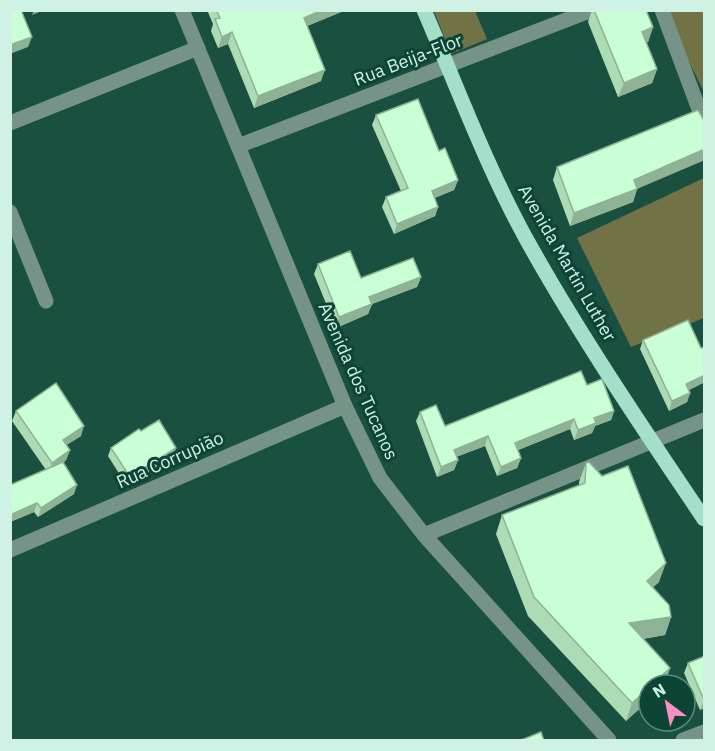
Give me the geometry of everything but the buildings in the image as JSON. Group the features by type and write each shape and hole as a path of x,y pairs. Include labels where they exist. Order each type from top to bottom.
{"main road":[{"name":"Avenida Martin Luther","path":"424,10 477,137 532,250 652,442 705,519"}],"street":[{"name":"Avenida dos Tucanos","path":"182,10 345,406 380,478 424,535 609,741"},
{"name":"Rua Beija-Flor","path":"238,146 592,10"},
{"path":"662,10 705,123"},
{"path":"10,123 198,48"},
{"path":"10,212 46,301"},
{"name":"Rua Corrupião","path":"10,550 345,406"},
{"path":"424,535 705,420"},
{"path":"683,741 705,732"}],"green space":[{"path":"434,11 475,11 487,39 451,54"},
{"path":"664,11 704,11 704,92"},
{"path":"704,178 704,318 631,347 577,238"}]}
